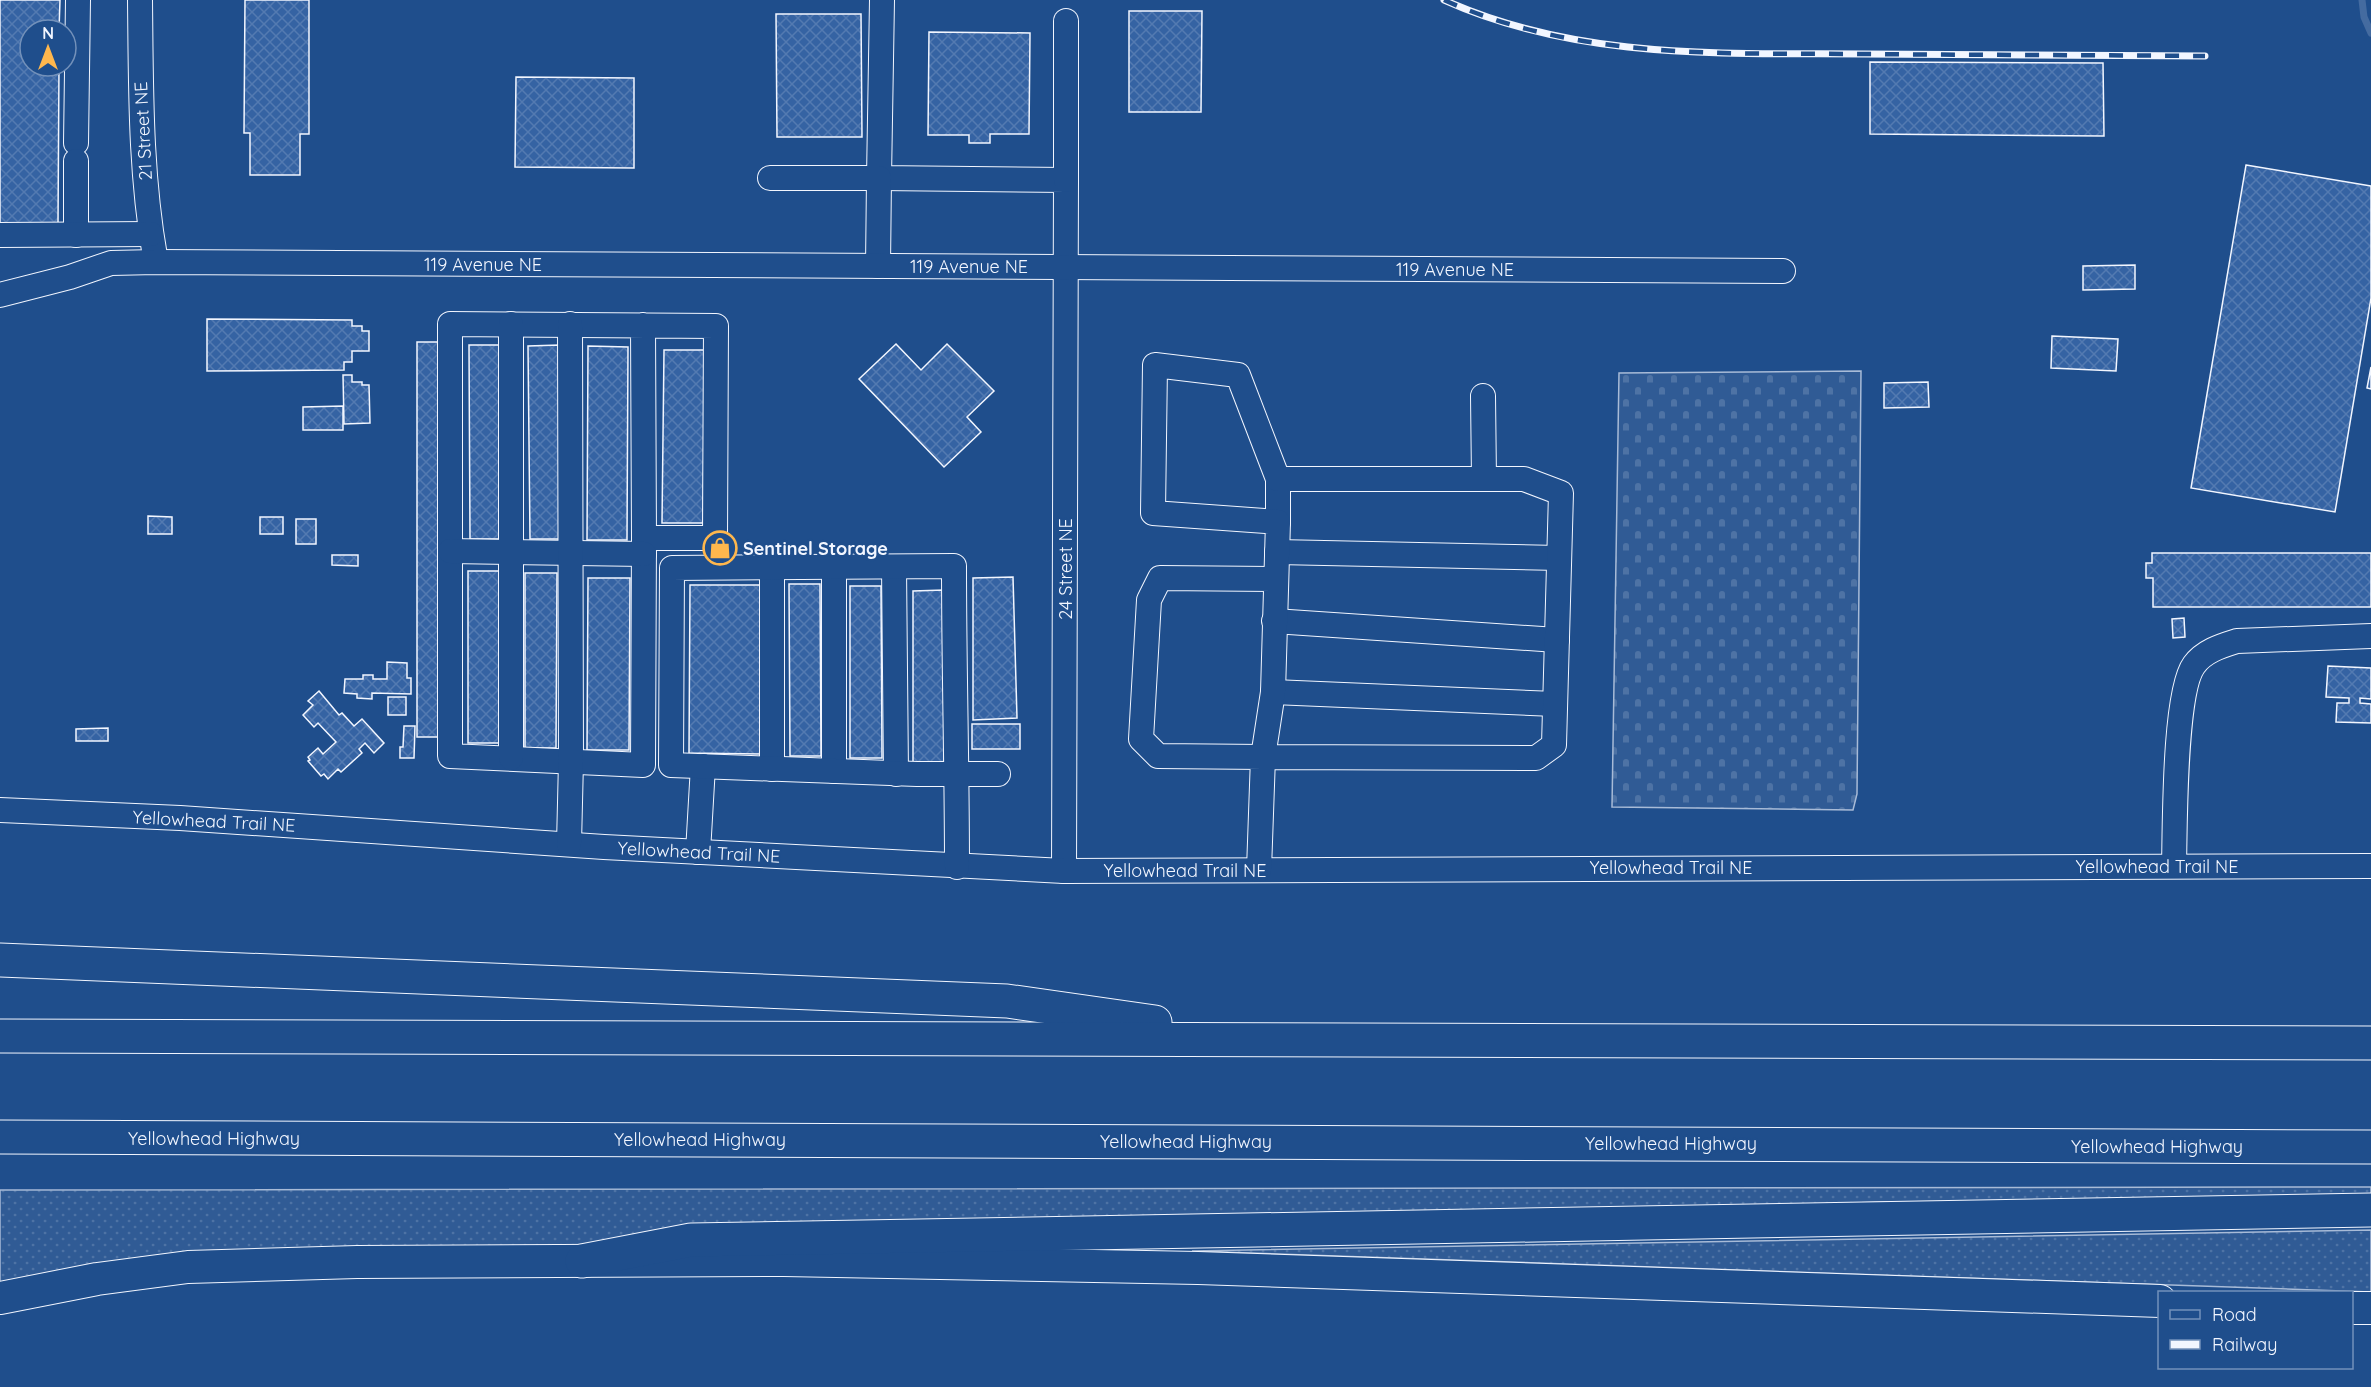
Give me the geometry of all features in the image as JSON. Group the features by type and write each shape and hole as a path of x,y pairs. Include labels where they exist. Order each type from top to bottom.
{"highway":[{"path":"0,960 1007,1001 1278,1039"},
{"path":"0,1036 2371,1043"},
{"name":"Yellowhead Highway","path":"0,1137 2371,1147"},
{"path":"582,1261 691,1240 2371,1210"}],"main road":[{"path":"0,1298 97,1279 188,1267 357,1262 784,1260 1186,1268 2158,1301"},
{"path":"2353,1308 2371,1308"}],"street":[{"path":"76,235 78,0"},
{"name":"21 Street NE","path":"140,0 141,110 147,215 156,262"},
{"path":"878,266 882,0"},
{"name":"24 Street NE","path":"1064,871 1066,21"},
{"path":"770,178 1066,180"},
{"path":"0,235 151,234"},
{"name":"119 Avenue NE","path":"0,295 70,277 111,263 156,262 1783,271"},
{"path":"450,551 572,553 715,538 716,326 450,324 450,551 450,756 896,774 998,774"},
{"path":"511,758 512,324"},
{"path":"569,844 572,761 570,324"},
{"path":"643,325 643,765"},
{"path":"1259,870 1263,757 1272,693 1278,522 1278,479 1238,375 1155,365 1153,513 1278,522"},
{"path":"1483,396 1484,479"},
{"path":"1276,579 1160,578 1149,600 1141,740 1158,756 1536,758 1554,745 1561,493 1524,479 1278,479"},
{"path":"1277,552 1559,558"},
{"path":"671,765 672,568 954,566 957,867"},
{"path":"772,567 772,769"},
{"path":"834,567 834,771"},
{"path":"894,567 896,774"},
{"path":"1274,621 1557,640"},
{"path":"2174,866 2180,719 2186,679 2202,655 2218,647 2237,642 2371,636"},
{"path":"1272,693 1555,704"},
{"path":"698,852 703,766"},
{"name":"Yellowhead Trail NE","path":"0,810 180,818 698,852 1064,871 2371,866"}],"green space":[{"path":"1861,371 1857,794 1853,810 1612,807 1619,373"},
{"path":"2371,1187 2371,1194 2124,1200 1884,1202 554,1246 189,1251 0,1287 0,1190"},
{"path":"2371,1230 2371,1292 2353,1291 1192,1251"}],"building":[{"path":"0,0 60,0 59,18 18,18 18,78 59,78 58,224 0,223"},
{"path":"245,0 309,0 309,134 300,134 300,175 250,175 250,133 244,133"},
{"path":"1129,11 1202,11 1201,112 1129,112"},
{"path":"776,14 861,14 862,137 777,137"},
{"path":"929,32 1030,33 1029,134 990,134 990,143 969,143 969,135 928,135"},
{"path":"1870,62 2103,63 2104,136 1870,134"},
{"path":"516,77 634,78 634,168 515,167"},
{"path":"2246,165 2371,186 2371,298 2335,512 2191,488"},
{"path":"2135,265 2135,289 2083,290 2083,266"},
{"path":"207,319 352,320 352,326 362,326 362,331 369,331 369,351 352,351 352,362 344,362 344,370 207,371"},
{"path":"2052,336 2118,339 2116,371 2051,368"},
{"path":"417,342 438,342 438,737 417,737"},
{"path":"896,344 921,370 947,344 994,391 967,417 981,432 944,467 859,379"},
{"path":"469,345 500,345 501,539 470,539"},
{"path":"559,345 560,539 530,539 528,346"},
{"path":"588,346 628,347 627,540 587,540"},
{"path":"664,350 705,350 703,523 662,523"},
{"path":"2371,367 2371,389 2367,388"},
{"path":"343,375 352,375 352,382 369,385 370,423 344,424"},
{"path":"1928,382 1929,407 1884,408 1884,383"},
{"path":"343,406 343,430 303,430 303,407"},
{"path":"148,516 172,517 172,534 148,534"},
{"path":"260,517 283,517 283,534 260,534"},
{"path":"296,519 316,519 316,544 296,544"},
{"path":"2152,553 2371,553 2371,607 2153,607 2153,578 2146,578 2146,563 2152,563"},
{"path":"332,555 358,555 358,566 332,565"},
{"path":"468,571 500,571 500,743 468,743"},
{"path":"525,573 557,573 556,748 525,748"},
{"path":"1013,577 1017,718 973,720 973,578"},
{"path":"588,578 630,578 629,750 587,750"},
{"path":"789,584 820,584 821,756 790,756"},
{"path":"690,585 761,585 760,754 689,753"},
{"path":"850,586 881,586 882,758 850,758"},
{"path":"944,590 944,763 913,763 913,591"},
{"path":"2184,618 2185,637 2173,638 2172,619"},
{"path":"387,662 407,663 407,678 411,678 411,694 372,693 372,699 357,698 357,694 344,693 345,679 363,679 363,675 373,675 373,679 387,679"},
{"path":"2328,666 2371,668 2371,699 2360,698 2360,703 2371,704 2371,723 2336,722 2337,703 2349,703 2349,698 2326,697"},
{"path":"319,691 339,715 342,713 354,726 362,719 384,743 374,753 365,743 359,749 362,753 341,772 338,769 328,779 324,774 321,776 308,761 310,760 308,757 318,748 323,754 336,742 318,723 314,727 303,715 313,705 308,701"},
{"path":"388,697 406,697 406,715 388,715"},
{"path":"972,724 1020,724 1020,749 972,749"},
{"path":"404,726 415,726 414,758 400,758"},
{"path":"108,728 108,741 76,741 76,729"}],"waterway":[{"path":"2362,0 2364,17 2371,33"}],"railway":[{"path":"1444,0 1495,20 1546,34 1650,49 1756,54 2205,56"}],"place":[{"name":"Sentinel Storage","path":"720,548"}]}
